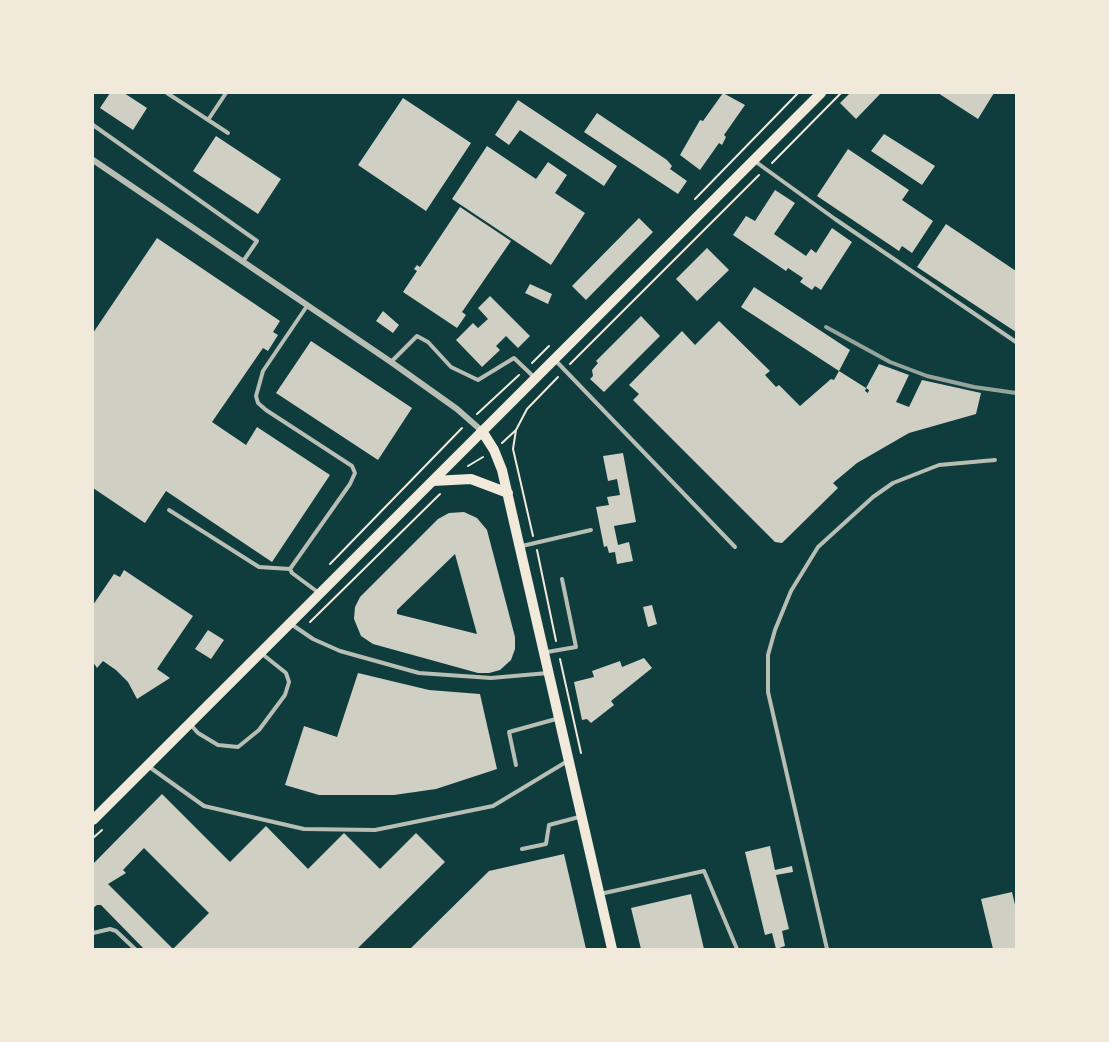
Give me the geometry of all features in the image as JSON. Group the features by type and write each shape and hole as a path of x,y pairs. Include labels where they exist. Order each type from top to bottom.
{"main road":[{"path":"93,820 821,93"},
{"path":"482,431 498,460 508,494 612,949"},
{"path":"433,481 471,479 508,494"}],"street":[{"path":"93,160 244,260 307,306 391,362 482,431"}],"lane":[{"path":"167,93 228,133"},
{"path":"208,120 226,93"},
{"path":"93,125 257,241 244,260"},
{"path":"753,160 835,219 1016,342"},
{"path":"290,568 350,484 355,473 352,466 266,410 256,400 257,384 263,371 307,306"},
{"path":"391,362 417,336 428,342 451,367 478,381 514,358 535,379"},
{"path":"554,359 735,547"},
{"path":"827,949 768,692 768,655 775,630 791,591 818,547 873,497 893,483 939,465 995,460"},
{"path":"169,510 259,567 290,568"},
{"path":"520,547 591,530"},
{"path":"290,568 292,573 319,594"},
{"path":"545,653 576,647 562,579"},
{"path":"290,623 313,639 340,651 371,662 419,673 491,678 549,672"},
{"path":"189,724 198,733 218,745 238,747 259,730 285,695 289,682 286,673 261,653"},
{"path":"516,765 508,732 560,718"},
{"path":"148,766 204,806 304,829 375,830 493,806 569,760"},
{"path":"522,849 546,844 549,825 582,816"},
{"path":"600,894 704,871 737,949"},
{"path":"93,933 105,929 116,931 135,949"}],"path":[{"path":"695,200 798,93"},
{"path":"326,568 470,420 555,340"},
{"path":"516,430 513,449 581,753"}],"building":[{"path":"110,93 124,93 147,108 133,130 100,108"},
{"path":"723,93 745,105 724,135 726,137 722,145 719,143 700,170 680,155 700,120 703,121"},
{"path":"850,93 881,93 856,119 840,103"},
{"path":"938,93 994,93 978,119"},
{"path":"403,98 471,143 426,211 358,165"},
{"path":"518,100 617,166 604,186 520,130 509,145 495,135"},
{"path":"597,113 667,160 672,166 670,169 687,181 678,194 584,132"},
{"path":"884,134 935,166 922,185 871,151"},
{"path":"216,136 281,179 258,214 193,171"},
{"path":"487,146 536,179 548,162 567,175 555,193 585,213 551,265 452,199"},
{"path":"848,149 909,190 902,200 933,221 912,253 902,246 899,251 817,196"},
{"path":"775,190 795,203 774,234 806,256 811,249 816,253 832,228 852,242 821,290 815,286 812,290 800,282 803,278 788,268 786,271 733,235 746,216 755,221"},
{"path":"460,207 511,241 462,312 466,315 457,328 403,292 417,271 414,269 417,265 420,267"},
{"path":"639,218 653,232 586,300 572,286"},
{"path":"946,224 1016,271 1016,332 917,267"},
{"path":"157,238 280,321 273,332 278,335 268,351 263,348 212,422 246,445 257,427 330,475 272,562 166,491 145,523 93,488 93,333"},
{"path":"707,248 729,270 697,301 676,279"},
{"path":"530,284 552,294 548,304 525,293"},
{"path":"754,287 850,350 839,371 741,307"},
{"path":"490,296 530,336 518,348 506,336 496,346 500,350 482,367 456,340 473,323 478,328 488,319 478,308"},
{"path":"383,311 399,325 393,333 376,321"},
{"path":"641,316 660,336 604,392 590,379 593,376 592,370 598,363 596,361"},
{"path":"719,321 770,371 765,375 776,387 779,385 800,406 831,379 834,380 839,371 866,388 879,364 909,375 896,402 909,407 922,380 981,393 976,414 909,433 857,463 833,483 838,488 782,543 775,542 633,400 639,394 629,385 682,331 695,345"},
{"path":"311,341 412,408 378,460 276,393"},
{"path":"623,453 636,522 614,526 618,545 629,542 633,561 617,564 615,552 609,553 607,546 604,547 596,507 609,505 607,497 620,495 617,479 608,481 603,456"},
{"path":"464,512 477,518 487,530 515,637 515,649 511,660 500,670 478,673 373,644 361,636 354,619 355,607 360,597 438,519 449,513","holes":["455,554 477,634 397,614 397,610"]},
{"path":"124,570 193,616 157,669 170,678 137,699 128,682 116,670 103,661 97,668 93,662 93,605 114,574 120,577"},
{"path":"652,605 657,624 648,627 643,607"},
{"path":"208,630 224,640 211,659 195,649"},
{"path":"644,658 652,668 611,701 614,705 591,723 587,719 582,720 574,682 594,677 592,671 620,661 622,667"},
{"path":"358,673 429,690 480,694 497,769 436,789 394,795 319,795 285,785 304,726 337,737"},
{"path":"162,794 230,862 266,826 308,869 344,833 380,869 416,833 445,862 357,949 173,949 144,949 101,905 93,908 93,864","holes":["144,848 209,913 173,949 108,884 126,873 123,870"]},
{"path":"770,846 775,870 792,866 793,872 776,875 789,929 782,931 785,946 776,949 772,933 765,935 745,852"},
{"path":"564,854 586,949 410,949 489,871"},
{"path":"1012,892 1016,909 1016,949 993,949 981,899"},
{"path":"691,894 704,949 641,949 631,908"}],"railway":[{"path":"826,327 890,362 927,376 974,387 1016,393"}]}
